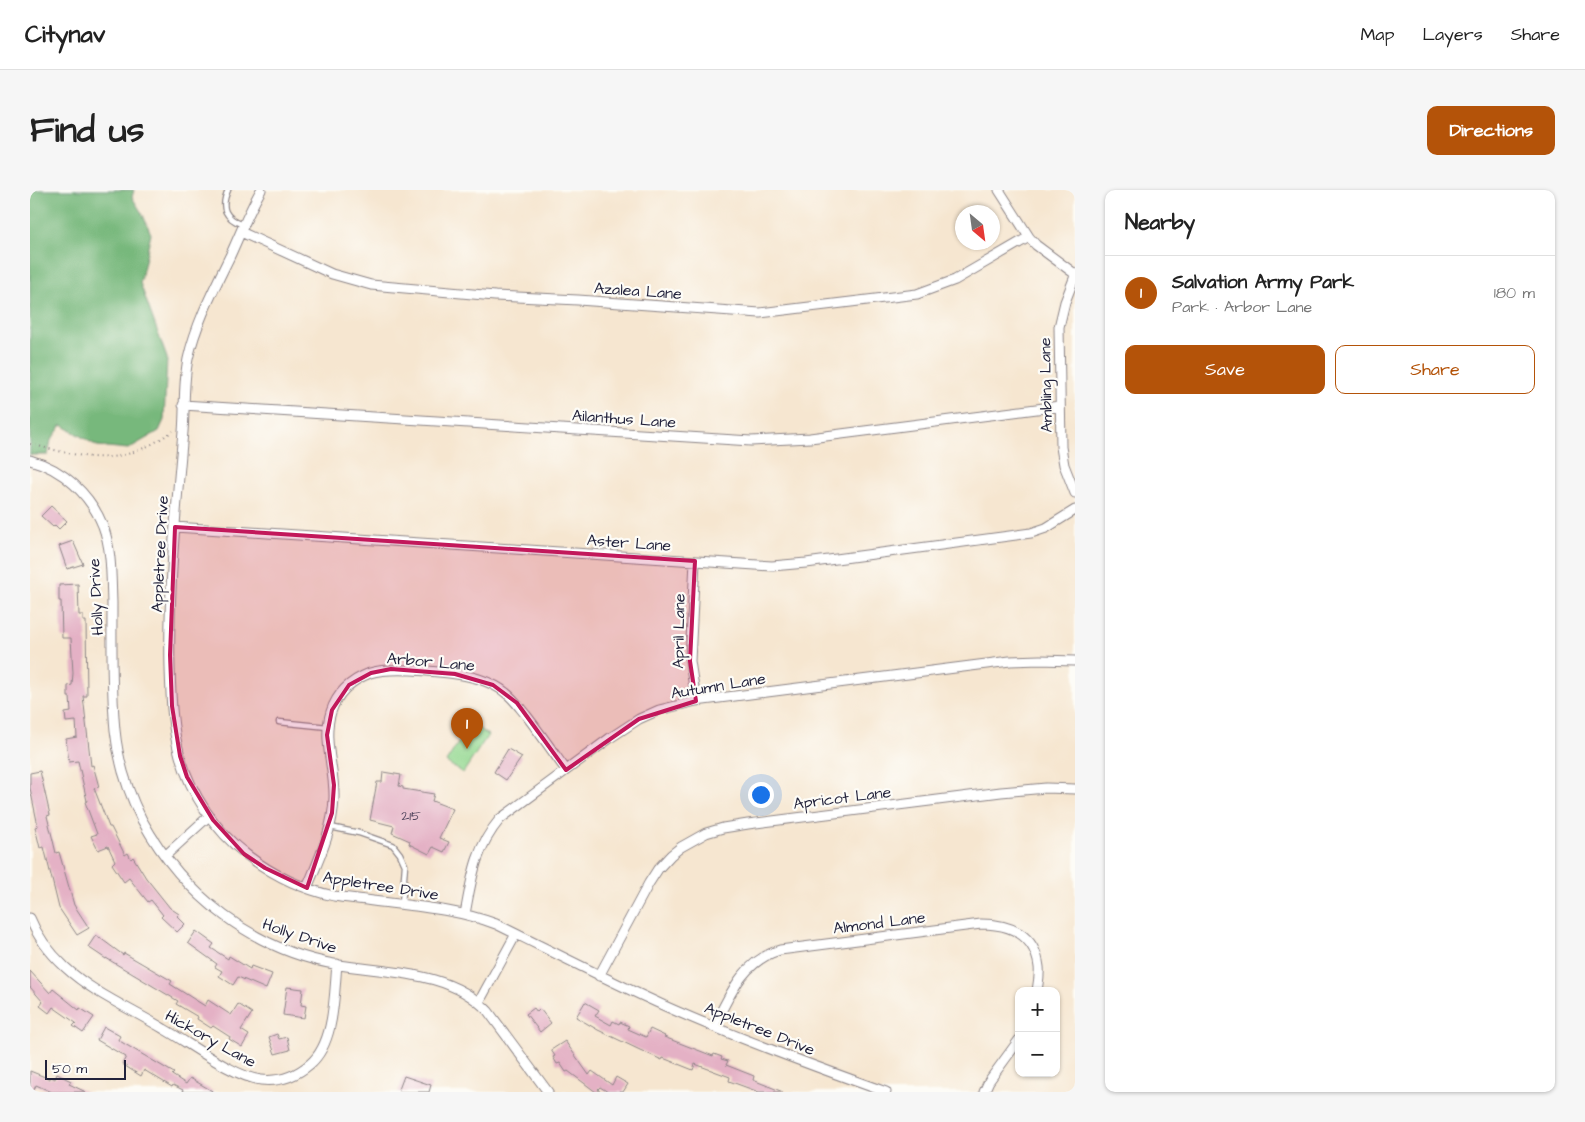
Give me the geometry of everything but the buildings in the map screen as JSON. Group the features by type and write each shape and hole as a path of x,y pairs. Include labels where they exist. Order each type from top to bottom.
{"street":[{"name":"Appletree Drive","path":"261,190 201,318 186,372 184,424 174,527 170,616 172,706 174,732 187,776 210,816 222,832 244,854 265,868 307,888 337,896 465,914 496,924 599,976 714,1026 886,1092"},
{"path":"999,190 1029,237 1075,275"},
{"name":"Azalea Lane","path":"242,228 332,274 371,285 495,296 760,313 916,294 955,280 1029,237"},
{"name":"Ambling Lane","path":"1075,275 1065,302 1059,328 1061,447 1068,479 1075,493"},
{"name":"Ailanthus Lane","path":"184,405 751,441 810,438 1060,406"},
{"name":"Holly Drive","path":"30,460 62,474 72,482 96,511 103,527 109,556 111,579 113,699 118,751 132,800 165,856 202,898 222,915 249,932 300,954 337,964 415,975 437,980 461,990 479,1002 488,1011 548,1092"},
{"name":"Aster Lane","path":"174,527 772,566 1012,537 1046,528 1075,510"},
{"name":"April Lane","path":"695,561 690,661 696,701"},
{"name":"Autumn Lane","path":"465,914 481,846 488,833 500,819 639,719 659,710 696,701 1010,661 1075,662"},
{"name":"Arbor Lane","path":"307,888 330,827 334,799 328,726 332,710 337,698 349,685 370,673 392,670 455,674 479,679 506,693 537,730 566,770"},
{"name":"Apricot Lane","path":"599,976 658,869 681,846 706,833 748,824 1002,792 1046,788 1075,789"},
{"path":"165,856 210,816"},
{"name":"Hickory Lane","path":"30,918 55,957 82,981 222,1064 248,1077 259,1080 273,1081 284,1079 310,1065 318,1056 328,1036 337,964"},
{"name":"Almond Lane","path":"714,1026 743,974 757,960 769,953 981,924 1004,925 1023,936 1032,947 1038,960 1040,972 1038,987"},
{"path":"479,1002 516,934"},
{"path":"984,1092 989,1081 1015,1045"}],"lane":[{"path":"228,190 224,200 226,213 242,228"},
{"path":"279,722 328,726"},
{"path":"330,827 359,833 393,845 405,865 402,904"}],"path":[{"path":"30,444 91,458 115,458 140,450 184,424"}],"highlighted area":[{"path":"175,527 695,561 690,661 696,701 639,719 566,770 517,703 493,685 455,674 391,669 371,673 349,685 332,710 327,735 334,785 332,813 307,888 265,868 244,854 213,820 187,777 180,756 172,706 170,655"}],"green space":[{"path":"30,190 134,190 132,197 143,215 151,234 140,283 167,358 164,420 159,431 128,449 97,446 62,425 51,440 48,455 30,455"},
{"path":"471,723 488,735 463,773 446,762"}],"place":[{"name":"Salvation Army Park","path":"467,749"}]}
